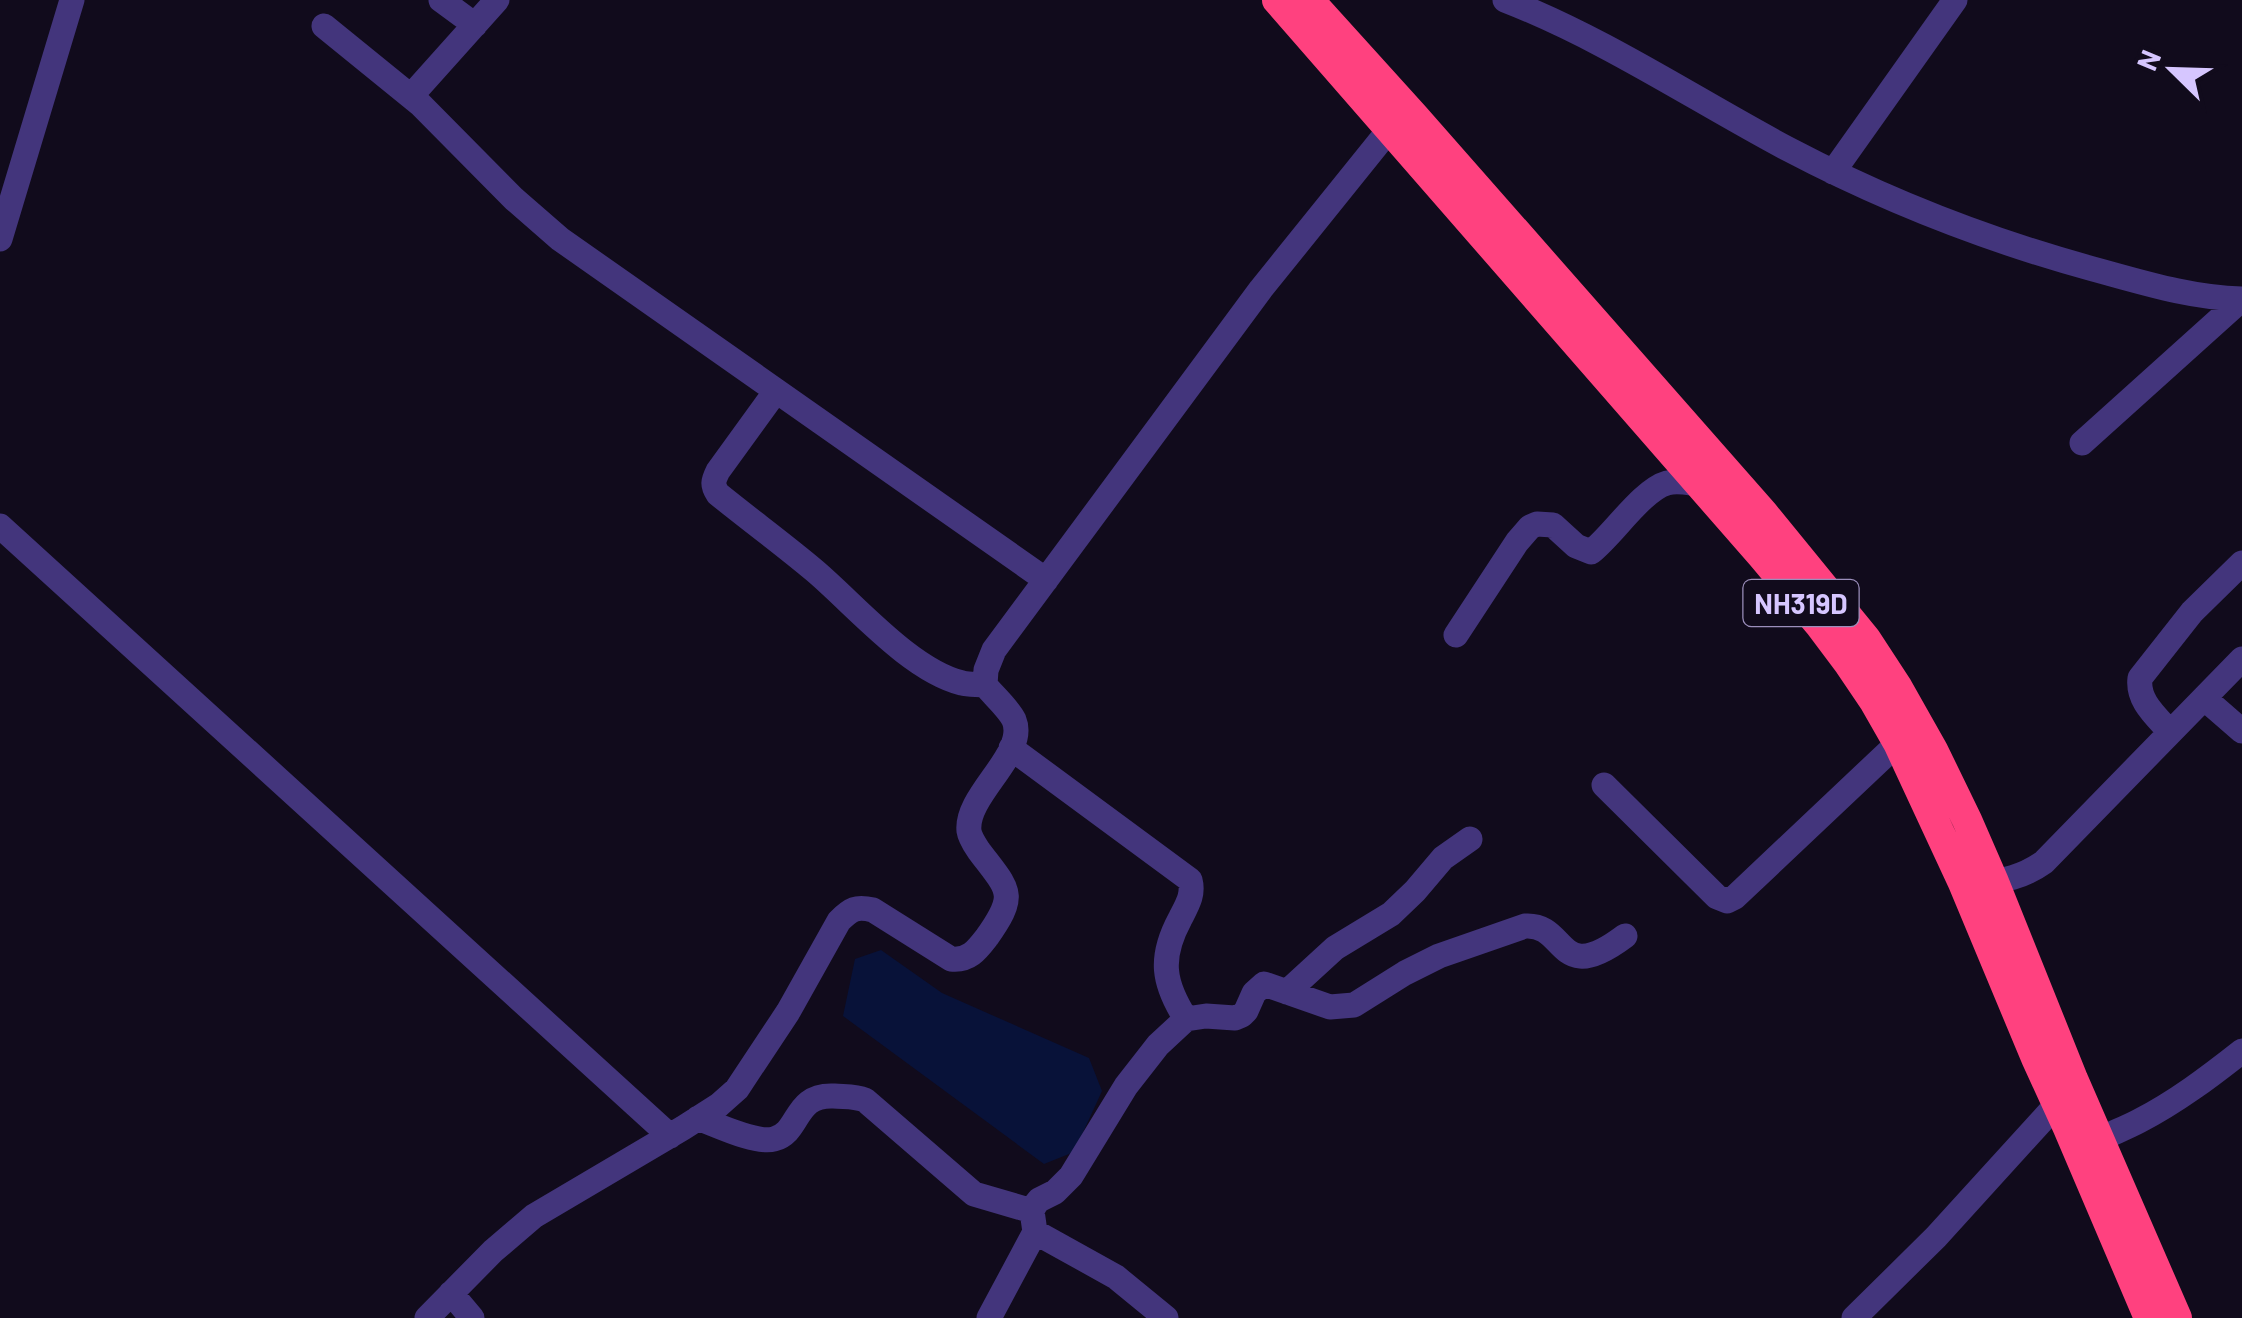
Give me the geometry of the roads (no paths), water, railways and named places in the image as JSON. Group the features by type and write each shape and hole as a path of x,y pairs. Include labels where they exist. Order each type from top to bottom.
{"highway":[{"name":"NH319D","path":"1277,0 1819,624 1874,701 1898,743 2089,1145 2177,1318"},
{"name":"NH319D","path":"1309,0 1751,499 1866,639 1898,688 1933,750 1994,882 2048,1052 2058,1104 2089,1145 2149,1318"}],"street":[{"path":"0,239 72,0"},
{"path":"441,0 474,26"},
{"path":"411,96 497,0"},
{"path":"1505,0 1593,39 1738,122 1908,206 2028,250 2148,284 2191,294 2242,299 2082,443"},
{"path":"1833,172 1955,0"},
{"path":"324,26 411,96 560,240 1046,580"},
{"path":"427,1318 534,1216 727,1098 747,1076 839,921 850,910 873,910 951,959 970,956 978,948 1005,910 1007,898 968,829 979,800 1016,733 1015,722 985,685 994,650 1261,289 1388,130"},
{"path":"776,391 718,472 713,486 718,494 817,573 908,654 961,683 985,685"},
{"path":"1456,635 1516,542 1530,527 1552,525 1576,546 1590,552 1663,484 1699,484"},
{"path":"0,526 670,1136"},
{"path":"2170,732 2142,699 2138,690 2140,678 2192,612 2242,564"},
{"path":"1963,883 1994,882 2028,874 2044,862 2242,659"},
{"path":"2204,698 2242,732"},
{"path":"1604,785 1716,897 1727,901 1898,743"},
{"path":"1011,748 1190,880 1192,894 1172,933 1166,961 1168,986 1186,1020"},
{"path":"1287,992 1335,948 1392,914 1443,858 1470,838"},
{"path":"989,1318 1034,1222 1039,1200 1063,1186 1126,1086 1169,1034 1186,1020 1242,1016 1264,984 1330,1007 1354,1005 1438,956 1525,926 1544,930 1576,956 1598,953 1625,936"},
{"path":"2089,1145 2186,1094 2242,1051"},
{"path":"698,1118 761,1140 773,1140 782,1136 812,1099 856,1096 974,1194 1034,1222 1116,1277 1166,1318"},
{"path":"1854,1318 2058,1104"},
{"path":"450,1294 472,1318"}],"water":[{"path":"881,950 942,993 1089,1058 1102,1091 1074,1152 1044,1164 843,1016 855,959"}]}
